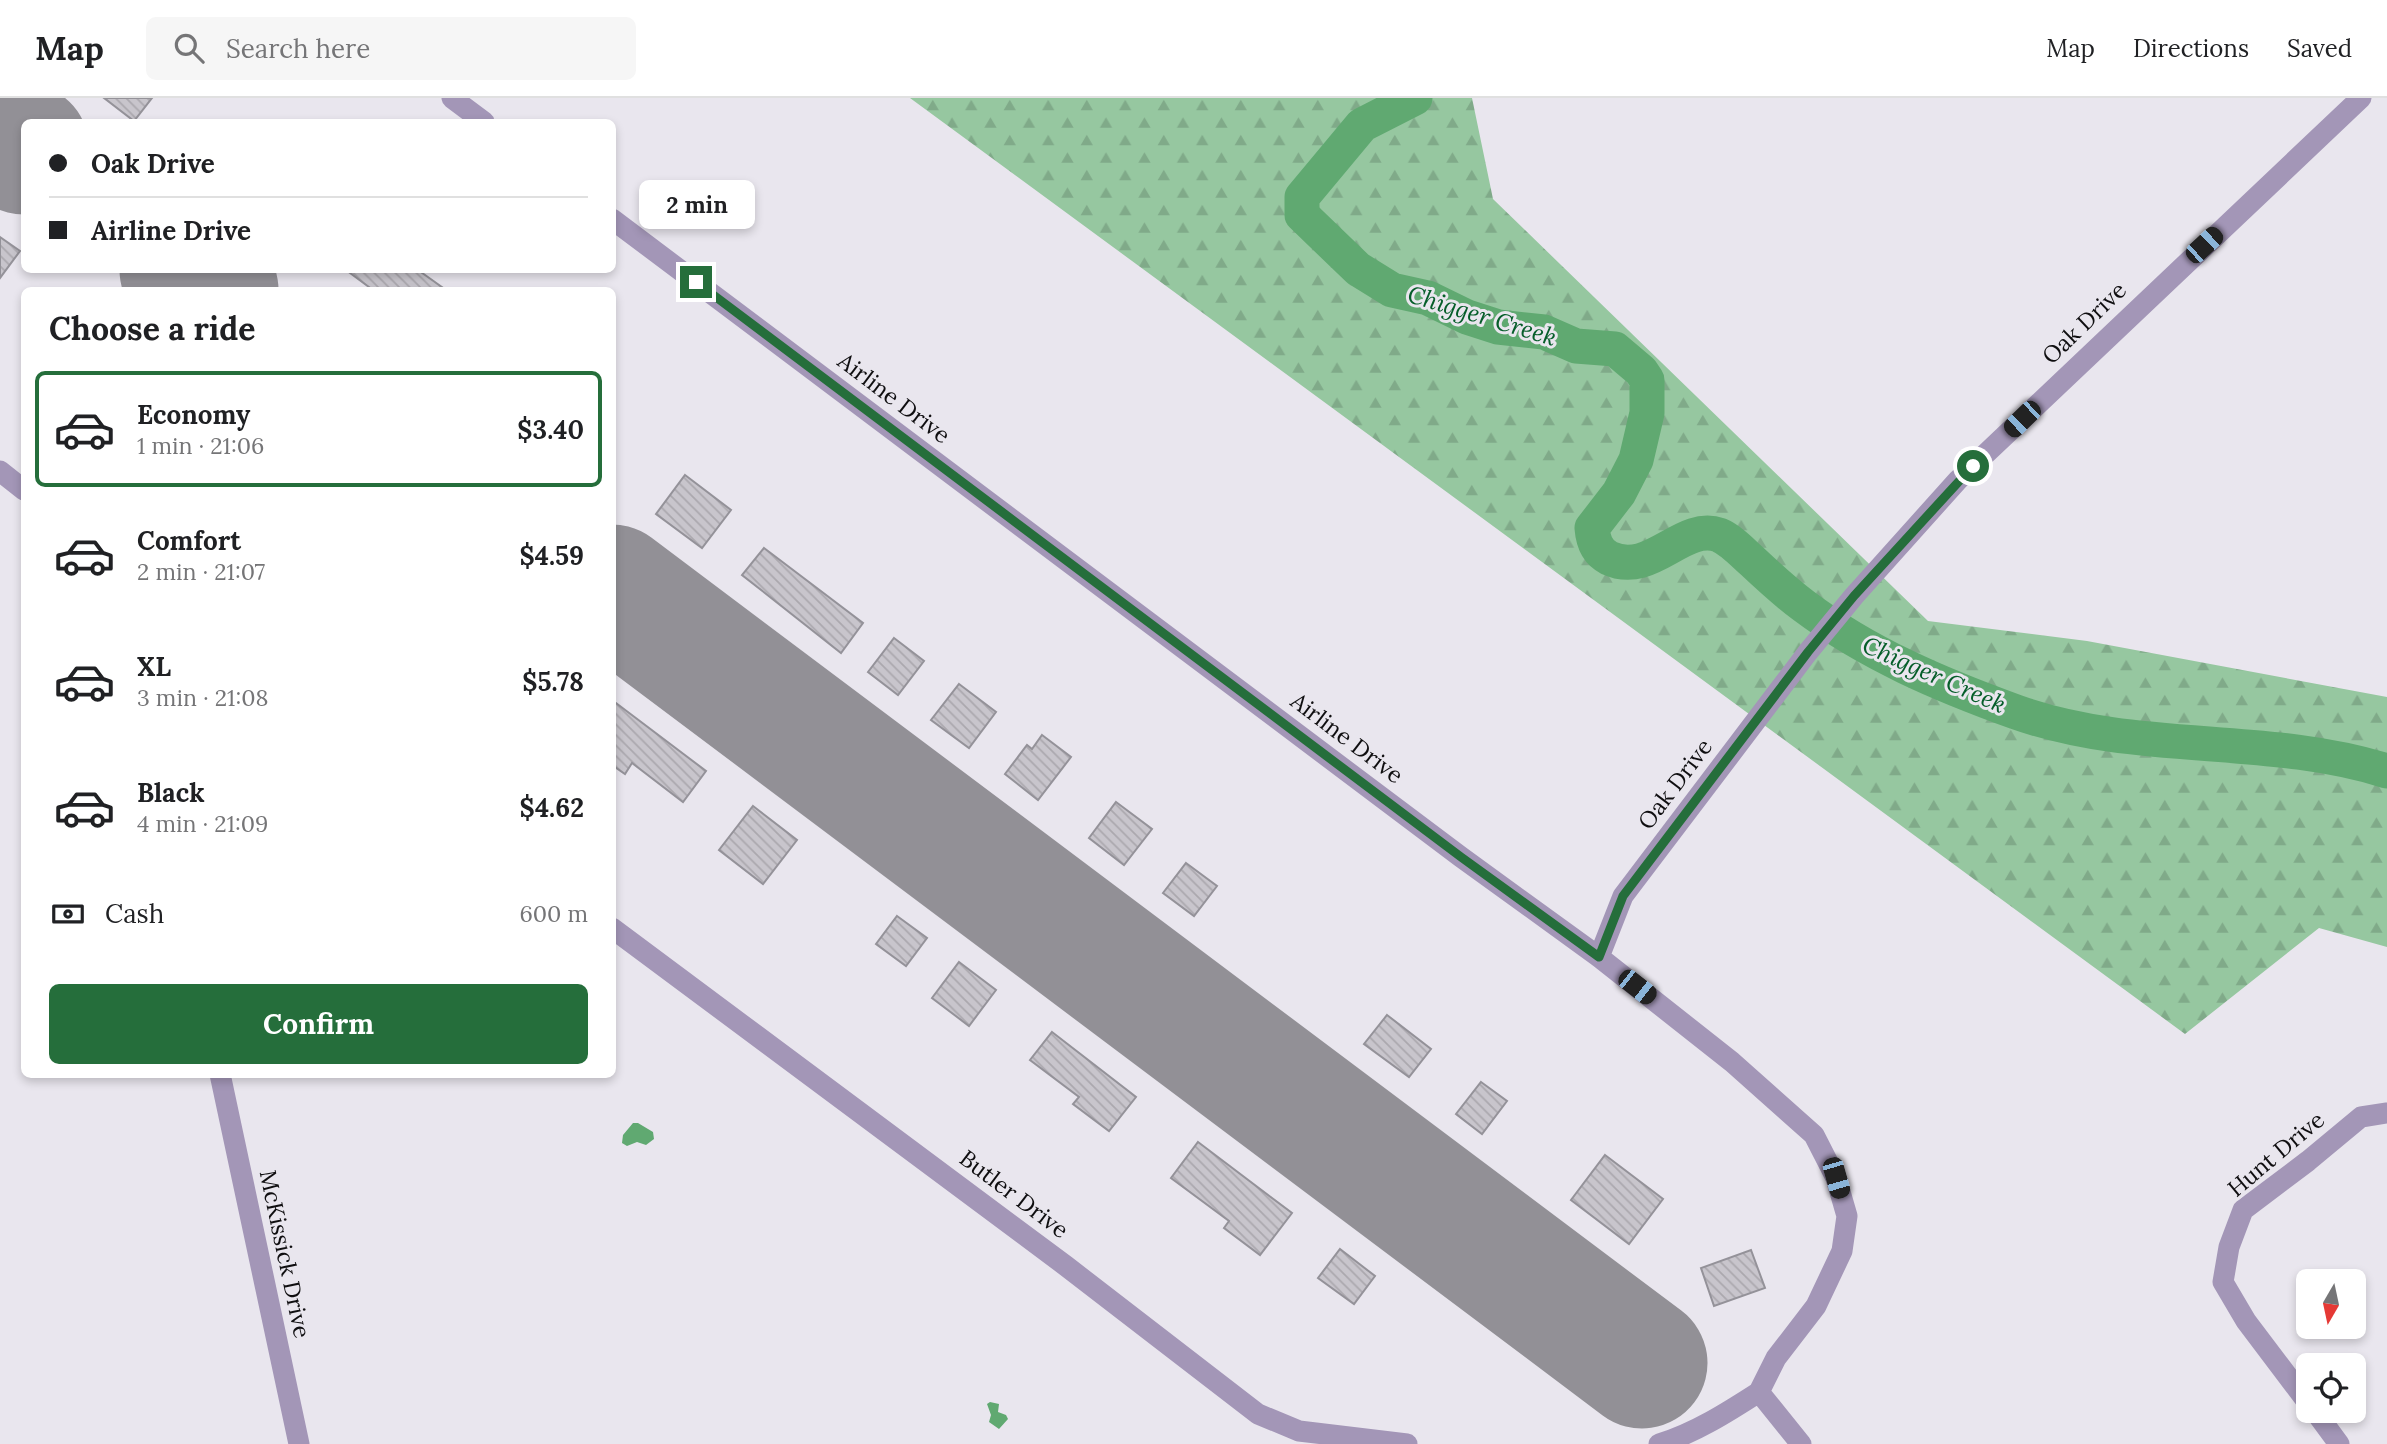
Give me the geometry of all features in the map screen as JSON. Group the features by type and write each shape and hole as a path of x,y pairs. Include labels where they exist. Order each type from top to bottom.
{"street":[{"path":"452,98 480,119"},
{"name":"Oak Drive","path":"1599,957 1623,896 1808,652 1854,596 1958,481 2361,98"},
{"name":"Airline Drive","path":"616,222 1461,857 1599,957 1749,1076 1814,1135 1836,1178 1847,1216 1842,1251 1816,1306 1776,1358 1759,1392"},
{"path":"0,471 21,488"},
{"name":"Butler Drive","path":"616,931 1291,1437 1407,1444"},
{"name":"McKissick Drive","path":"220,1078 299,1444"},
{"name":"Hunt Drive","path":"2296,1387 2246,1321 2223,1282 2229,1247 2243,1210 2361,1117 2387,1113"},
{"path":"1659,1444 1731,1410 1759,1392 1801,1444"},
{"path":"2324,1423 2339,1444"}],"green space":[{"path":"910,98 1472,98 1493,199 1928,621 2087,641 2387,697 2387,947 2319,928 2185,1034"}],"shaded area":[{"path":"633,1123 653,1132 654,1139 646,1145 637,1142 627,1146 622,1143 623,1135"},
{"path":"987,1404 999,1404 998,1412 1006,1415 1008,1419 999,1429 989,1422 991,1415"}],"building":[{"path":"104,98 152,98 136,119 131,119"},
{"path":"0,237 20,251 0,278"},
{"path":"350,273 422,273 442,287 369,287"},
{"path":"685,475 731,510 702,548 656,514"},
{"path":"764,548 863,623 841,653 742,575"},
{"path":"894,638 924,661 898,695 868,672"},
{"path":"959,684 996,712 969,748 931,720"},
{"path":"616,703 706,771 683,802 632,763 625,774 616,768"},
{"path":"1042,735 1071,757 1038,800 1005,774 1027,745 1032,749"},
{"path":"1116,802 1152,829 1124,865 1089,838"},
{"path":"753,806 797,840 763,884 719,850"},
{"path":"1186,863 1217,886 1194,916 1163,893"},
{"path":"897,916 927,938 906,966 876,944"},
{"path":"959,962 996,990 969,1026 932,998"},
{"path":"1387,1015 1431,1049 1409,1077 1364,1044"},
{"path":"1052,1032 1136,1097 1109,1131 1073,1104 1079,1097 1030,1060"},
{"path":"1481,1082 1507,1101 1482,1134 1456,1114"},
{"path":"1198,1142 1292,1213 1260,1255 1224,1228 1229,1221 1171,1178"},
{"path":"1605,1155 1663,1199 1629,1244 1571,1200"},
{"path":"1340,1249 1375,1276 1354,1304 1318,1278"},
{"path":"1751,1250 1765,1288 1714,1306 1701,1268"}],"waterway":[{"name":"Chigger Creek","path":"1415,98 1362,125 1302,197 1302,215 1358,269 1392,290 1428,298 1467,317 1498,327 1544,332 1576,346 1615,349 1641,371 1647,380 1647,413 1636,460 1619,493 1592,528 1596,546 1605,556 1624,562 1639,561 1692,536 1705,533 1719,535 1736,546 1797,601 1879,654 1960,691 2016,712 2061,725 2108,734 2295,752 2342,759 2387,771"}],"runway":[{"path":"0,131 21,147"},
{"path":"189,273 209,287"},
{"path":"616,593 1642,1363"}],"route":[{"path":"696,282 1461,857 1599,957 1623,896 1808,652 1854,596 1973,466"}]}
